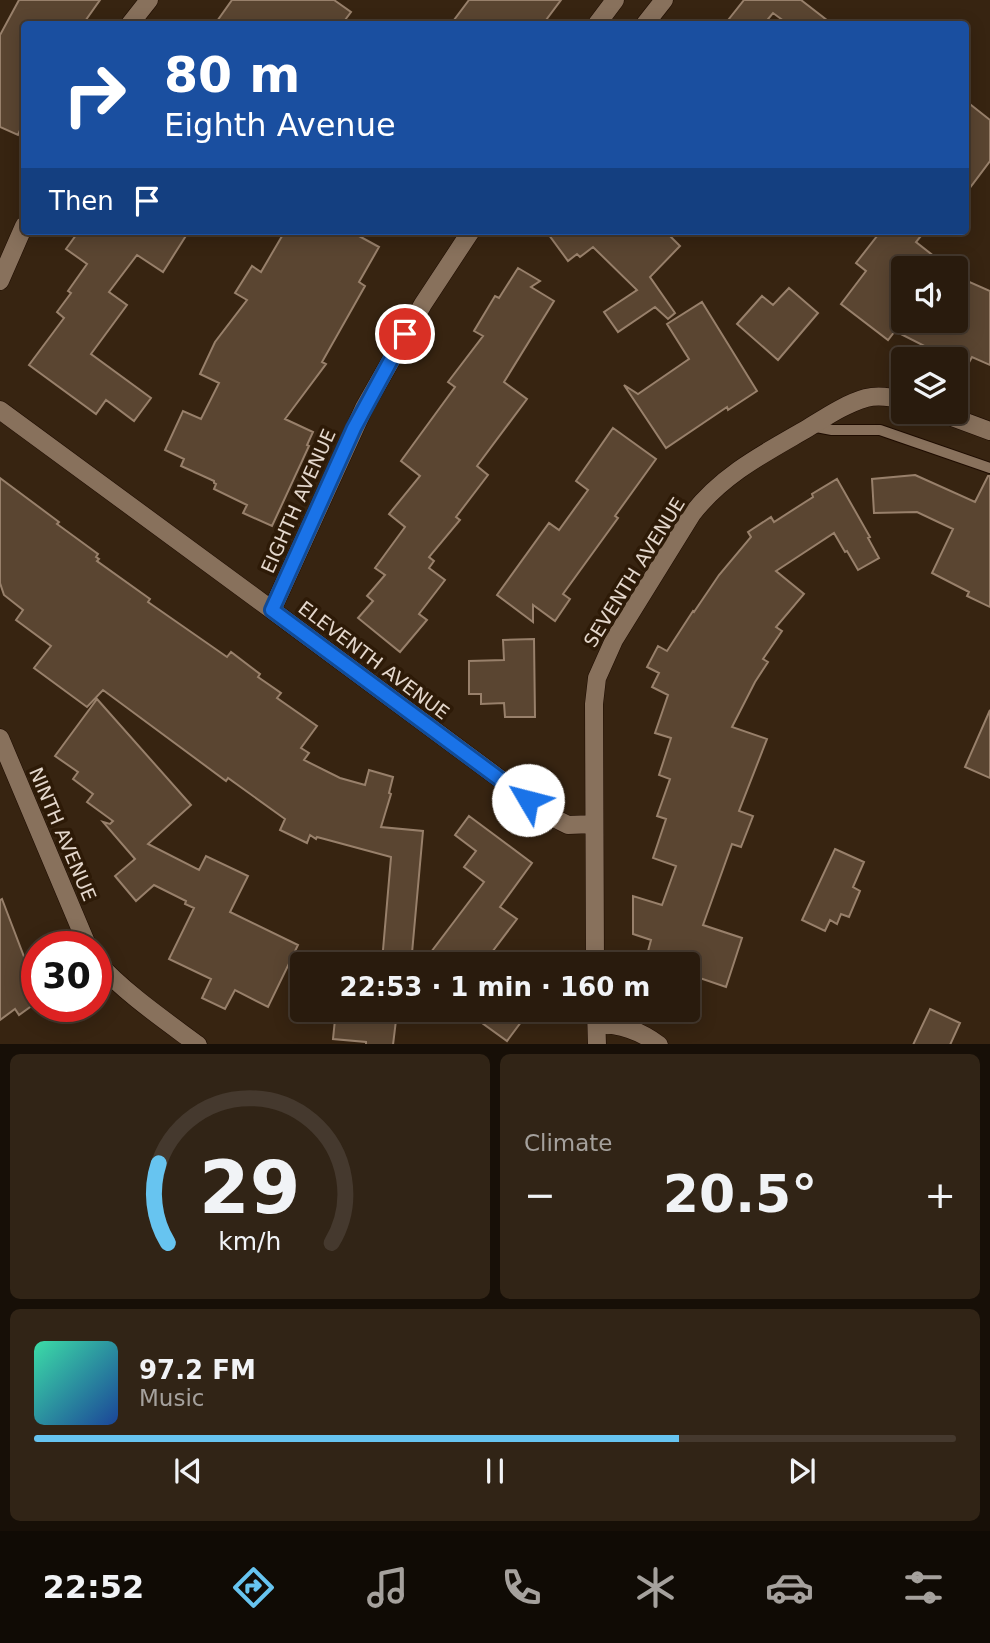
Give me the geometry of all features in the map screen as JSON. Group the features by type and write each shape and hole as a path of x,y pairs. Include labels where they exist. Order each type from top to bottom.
{"street":[{"path":"132,21 149,0"},
{"path":"599,21 615,0"},
{"path":"647,21 664,0"},
{"path":"0,281 21,233"},
{"name":"EIGHTH AVENUE","path":"272,610 364,408 423,304 468,235"},
{"name":"SEVENTH AVENUE","path":"595,952 594,689 614,640 705,497 737,470 845,407 864,398 891,398"},
{"name":"ELEVENTH AVENUE","path":"0,410 550,816 568,825 594,824"},
{"path":"968,423 990,431"},
{"name":"NINTH AVENUE","path":"0,737 81,931"},
{"path":"112,977 141,1001 175,1038 195,1044"},
{"path":"596,1022 597,1044"},
{"path":"611,1022 647,1036 658,1044"}],"lane":[{"path":"811,426 832,430 880,430 990,468"}],"building":[{"path":"19,0 100,0 85,21 21,21 21,128 18,135 0,127 0,35"},
{"path":"232,0 334,0 351,12 344,21 217,21"},
{"path":"469,0 561,0 545,21 453,21"},
{"path":"744,0 801,0 828,21 784,21 773,13 766,21 727,21"},
{"path":"969,103 990,120 990,161 969,189"},
{"path":"76,235 186,235 163,272 137,255 109,292 127,305 91,354 151,398 134,421 106,400 96,414 29,365 64,318 57,312 87,264 66,249"},
{"path":"283,235 357,235 379,247 359,282 365,286 322,362 326,364 285,419 313,432 272,526 243,513 247,505 214,489 214,481 181,466 184,459 165,450 183,411 201,419 219,383 200,374 215,342 247,300 235,293 252,266 261,272"},
{"path":"549,235 669,235 680,246 650,277 675,313 668,319 655,307 618,332 604,312 637,290 593,247 580,257 577,254 568,261"},
{"path":"878,235 922,235 916,242 934,256 891,256 891,333 893,333 888,340 841,304 866,271 856,263"},
{"path":"518,268 540,281 531,287 554,301 504,382 527,399 477,466 488,475 456,517 460,520 429,557 434,561 429,568 445,580 419,614 427,620 400,652 358,618 373,601 367,596 385,575 375,568 405,527 389,514 420,476 401,461 455,387 448,382 483,336 474,331 495,296 499,298"},
{"path":"968,281 990,291 990,365 972,357 968,364 968,347 926,347 899,333 968,333"},
{"path":"789,288 818,313 778,360 737,324 762,296 773,305"},
{"path":"702,302 757,391 728,410 727,407 666,448 624,385 638,394 689,359 667,324"},
{"path":"613,428 656,459 615,516 618,518 563,594 570,599 555,621 533,605 533,622 497,595 549,523 559,530 588,490 576,481"},
{"path":"915,475 975,502 990,476 990,607 967,596 969,592 932,573 953,529 917,512 874,513 872,479"},
{"path":"0,478 98,554 97,561 150,599 148,602 227,657 231,652 260,674 258,677 281,693 277,698 317,726 301,748 309,753 304,760 340,778 365,785 369,770 393,777 381,827 423,831 412,952 383,950 391,857 317,837 316,839 310,835 307,843 280,830 285,819 228,778 226,781 103,690 87,707 34,668 51,646 16,620 23,610 4,595 0,583"},
{"path":"837,479 879,558 858,570 834,533 776,571 804,594 776,627 782,631 763,659 768,662 732,727 767,739 739,811 753,816 741,847 732,844 703,925 742,938 726,987 700,978 700,952 651,952 648,951 651,940 633,934 633,896 662,905 676,866 653,858 666,819 657,816 670,779 659,775 671,738 655,733 668,695 652,687 659,673 647,667 658,646 667,651 719,575 751,537 748,532 771,517 774,522 813,497 812,494"},
{"path":"534,639 535,717 505,717 504,703 481,704 481,694 469,694 469,661 504,660 503,640"},
{"path":"97,699 191,805 148,844 199,870 206,856 248,876 230,912 298,945 295,952 290,952 290,962 268,1007 235,990 225,1009 202,998 211,979 169,959 194,908 154,885 136,901 115,876 135,859 103,822 110,824 113,821 87,802 93,794 73,779 78,772 55,756"},
{"path":"990,710 990,778 965,767"},
{"path":"469,816 532,863 500,907 517,919 492,952 431,952 484,882 464,867 476,851 455,835"},
{"path":"835,849 864,862 853,887 860,891 849,917 841,914 837,924 830,920 825,931 802,920"},
{"path":"2,899 21,949 21,1014 19,1015 15,1009 0,1020"},
{"path":"930,1009 960,1023 950,1044 913,1044"},
{"path":"335,1022 396,1022 393,1044 333,1039"},
{"path":"481,1022 521,1022 507,1041"}],"route":[{"path":"405,334 354,428 272,610 528,800"}]}
